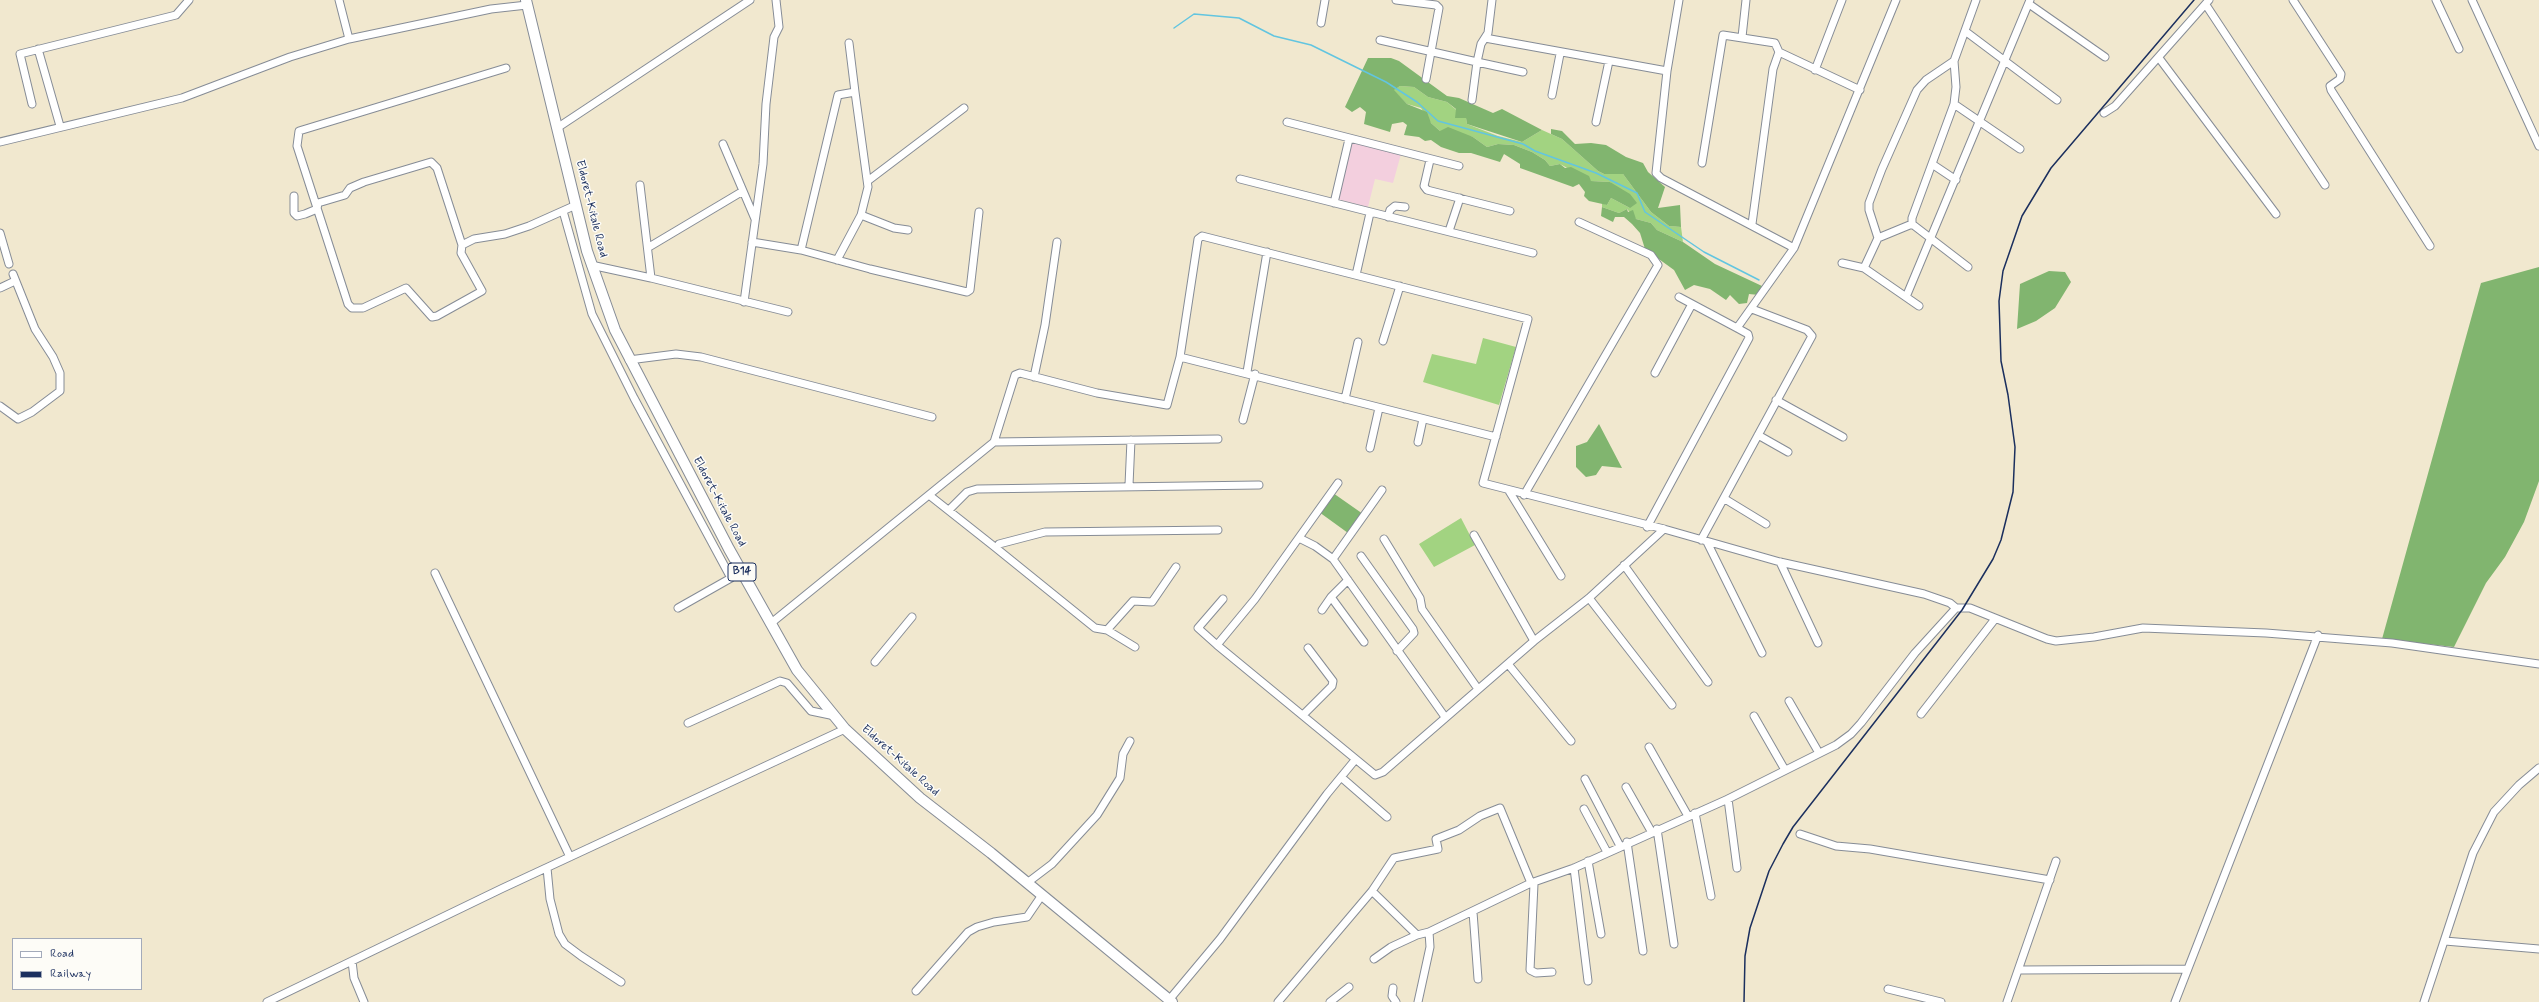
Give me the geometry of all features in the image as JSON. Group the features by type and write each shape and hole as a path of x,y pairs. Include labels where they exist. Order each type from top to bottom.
{"highway":[{"name":"Eldoret-Kitale Road","path":"527,2 591,265 615,330 629,360 770,624 802,677 845,729 920,798 1042,895 1170,1001"}],"street":[{"path":"32,104 20,54 176,15 189,0"},
{"path":"339,0 349,39"},
{"path":"557,128 750,0"},
{"path":"744,302 763,164 766,104 774,37 779,27 776,0"},
{"path":"1320,23 1325,0"},
{"path":"1396,0 1438,6 1426,79"},
{"path":"1472,100 1481,44 1488,33 1492,0"},
{"path":"1679,0 1667,71 1656,173 1661,178 1752,224 1794,248"},
{"path":"1742,37 1746,0"},
{"path":"1816,70 1842,0"},
{"path":"1737,328 1794,248 1896,0"},
{"path":"1968,267 1912,224 1912,215 1954,104 1956,87 1954,61 1976,0"},
{"path":"2293,0 2341,74 2340,79 2330,86 2331,90 2430,246"},
{"path":"2436,0 2459,49"},
{"path":"2472,0 2539,146"},
{"path":"0,142 60,126 182,98 290,57 349,39 527,2"},
{"path":"1906,297 2029,2 2105,57"},
{"path":"2104,113 2114,106 2159,58 2208,2 2325,185"},
{"path":"1965,31 2006,60 2057,100"},
{"path":"1702,163 1721,38 1725,34 1775,43 1779,52 1860,90"},
{"path":"1485,38 1560,54 1667,71"},
{"path":"1380,40 1523,72"},
{"path":"837,260 862,215 869,180 855,92 850,43"},
{"path":"38,49 60,126"},
{"path":"1752,224 1773,69 1779,52"},
{"path":"1552,95 1560,54"},
{"path":"2159,58 2276,214"},
{"path":"1596,122 1609,61"},
{"path":"1878,238 1869,210 1869,203 1882,170 1917,90 1926,80 1954,61"},
{"path":"317,209 318,203 345,195 350,188 364,182 431,162 437,168 462,245 461,253 482,291 434,317 406,288 363,308 355,309 349,306 346,300 317,209 297,146 299,131 506,68"},
{"path":"801,250 838,95 855,92"},
{"path":"1954,104 2020,149"},
{"path":"869,180 964,108"},
{"path":"1287,122 1430,160 1459,166"},
{"path":"1334,203 1349,139"},
{"path":"723,144 755,219"},
{"path":"1430,160 1425,189 1510,211"},
{"path":"1932,164 1956,180"},
{"path":"1240,179 1533,253"},
{"path":"640,185 649,247 651,278"},
{"path":"649,247 743,191"},
{"path":"294,196 294,214 297,216 317,209"},
{"path":"1449,231 1460,198"},
{"path":"462,245 474,239 517,230 576,205"},
{"path":"1388,217 1390,210 1395,206 1405,207"},
{"path":"563,211 577,264 598,328 731,578 678,608"},
{"path":"752,242 801,250 967,292 970,290 979,212"},
{"path":"1356,275 1370,212"},
{"path":"862,215 894,228 908,230"},
{"path":"1524,495 1658,265 1651,255 1579,222"},
{"path":"1864,268 1878,238 1912,224"},
{"path":"0,233 10,264"},
{"path":"770,624 994,442 1015,375 1020,373 1097,393 1167,405 1180,357 1198,239 1202,236 1528,319 1484,483 1509,491 1647,527 1664,529 1780,562 1924,594 1950,603 1956,608 1970,608 2046,640 2056,641 2106,636 2144,628 2318,636 2392,643 2539,664"},
{"path":"1034,377 1046,318 1057,242"},
{"path":"1247,372 1266,252"},
{"path":"1842,263 1864,268 1920,306"},
{"path":"591,265 651,278 788,312"},
{"path":"0,288 14,277 35,329 53,357 60,373 60,390 32,412 18,419 0,406"},
{"path":"1384,341 1400,286"},
{"path":"1647,527 1749,338 1748,334 1679,297"},
{"path":"1656,373 1692,304"},
{"path":"1704,541 1776,400 1811,339 1812,333 1752,309"},
{"path":"1345,399 1358,342"},
{"path":"629,360 676,354 701,357 932,417"},
{"path":"1180,357 1255,374 1379,408 1496,437"},
{"path":"1244,420 1255,374"},
{"path":"1776,400 1843,437"},
{"path":"1370,448 1379,408"},
{"path":"1418,442 1423,419"},
{"path":"1758,435 1788,452"},
{"path":"994,442 1218,439"},
{"path":"1129,485 1131,440"},
{"path":"1216,645 1255,599 1338,483"},
{"path":"949,510 967,492 977,489 1129,485 1259,485"},
{"path":"1333,559 1382,490"},
{"path":"1509,491 1561,576"},
{"path":"930,495 1094,628 1107,630 1135,646"},
{"path":"1725,499 1766,524"},
{"path":"1223,599 1198,628 1216,645 1373,774 1383,772 1534,641 1589,598 1664,529"},
{"path":"996,548 1000,544 1045,532 1218,530"},
{"path":"1474,535 1534,641"},
{"path":"1299,538 1315,546 1333,559 1445,717"},
{"path":"1384,539 1420,598 1422,609 1478,689"},
{"path":"1704,541 1762,653"},
{"path":"1361,556 1413,629 1414,633 1398,651"},
{"path":"1780,562 1818,643"},
{"path":"1624,565 1708,682"},
{"path":"1107,630 1133,601 1152,602 1176,567"},
{"path":"435,573 570,857"},
{"path":"1322,610 1331,597 1348,580"},
{"path":"1331,597 1364,642"},
{"path":"1589,598 1672,705"},
{"path":"1374,959 1391,947 1417,935 1429,932 1533,883 1574,868 1627,842 1728,799 1819,753 1852,734 1915,653 1956,608"},
{"path":"875,662 912,617"},
{"path":"1921,714 1995,619"},
{"path":"2175,1002 2318,636"},
{"path":"1303,715 1332,686 1333,681 1308,648"},
{"path":"1508,664 1571,741"},
{"path":"688,723 780,681 787,683 811,711 835,716"},
{"path":"1789,702 1819,753"},
{"path":"1754,716 1785,770"},
{"path":"267,1002 570,857 845,729"},
{"path":"1027,883 1052,864 1097,815 1120,778 1123,754 1130,741"},
{"path":"1649,747 1692,814 1711,896"},
{"path":"1170,1001 1220,939 1341,777 1356,760"},
{"path":"2424,1002 2445,941 2472,852 2483,830 2502,803 2539,768"},
{"path":"1341,777 1387,817"},
{"path":"1585,779 1620,846"},
{"path":"1626,787 1654,830 1674,944"},
{"path":"1728,799 1737,868"},
{"path":"1278,1002 1372,890 1394,858 1438,849 1436,839 1459,830 1480,816 1500,808 1533,883 1530,970 1536,973 1552,972"},
{"path":"1584,808 1607,852"},
{"path":"1800,834 1836,846 1870,849 2050,880"},
{"path":"1627,842 1643,951"},
{"path":"1588,861 1601,934"},
{"path":"2007,1002 2020,970 2056,861"},
{"path":"547,868 550,899 559,934 570,948 621,982"},
{"path":"1574,868 1588,981"},
{"path":"1372,890 1417,935"},
{"path":"916,991 968,932 989,924 1027,917 1042,895"},
{"path":"1473,912 1478,979"},
{"path":"1418,1002 1430,947 1429,932"},
{"path":"2445,941 2539,949"},
{"path":"352,961 354,978 364,1002"},
{"path":"2020,970 2187,969"},
{"path":"1330,1002 1349,987"},
{"path":"1394,988 1392,996 1396,1002"},
{"path":"1888,989 1940,1002"}],"shaded area":[{"path":"1351,141 1401,154 1393,183 1375,179 1368,207 1337,199"}],"green space":[{"path":"1368,58 1391,58 1399,61 1447,96 1459,98 1493,113 1502,109 1542,130 1522,142 1467,124 1466,118 1455,118 1456,109 1447,102 1428,97 1414,87 1400,86 1394,90 1407,104 1427,112 1431,123 1440,131 1448,127 1473,137 1487,147 1498,144 1514,145 1532,152 1545,160 1550,166 1560,164 1565,168 1571,167 1589,176 1591,181 1610,182 1630,194 1637,203 1630,208 1611,198 1607,205 1589,201 1584,196 1585,192 1579,184 1573,187 1520,168 1520,164 1504,154 1500,162 1471,153 1459,153 1441,147 1431,140 1425,141 1419,137 1404,135 1407,125 1403,122 1392,124 1390,132 1364,124 1366,112 1360,107 1352,112 1345,107"},
{"path":"1400,86 1414,87 1428,97 1447,102 1466,118 1467,124 1498,136 1522,142 1542,130 1562,139 1598,171 1604,174 1623,174 1651,212 1669,226 1681,227 1683,242 1657,230 1651,223 1636,219 1627,209 1619,213 1602,207 1602,203 1607,205 1611,198 1630,208 1610,182 1591,181 1560,164 1550,166 1545,160 1532,152 1514,145 1498,144 1487,147 1473,137 1440,131 1431,123 1421,108 1407,104 1393,90"},
{"path":"1551,129 1562,131 1575,144 1591,143 1606,145 1626,157 1643,163 1648,172 1665,187 1658,208 1680,205 1681,227 1669,226 1651,212 1623,174 1604,174 1598,171 1562,139 1551,134"},
{"path":"1602,207 1619,213 1627,209 1628,212 1633,210 1636,219 1651,223 1657,230 1683,242 1715,264 1762,286 1763,289 1759,295 1749,294 1747,303 1739,304 1730,295 1726,300 1710,289 1694,285 1685,290 1674,270 1645,249 1640,233 1632,224 1624,217 1615,217 1613,222 1601,216"},
{"path":"2539,267 2539,481 2524,522 2505,557 2486,583 2454,647 2382,639 2481,283"},
{"path":"2049,271 2065,272 2071,282 2055,308 2036,321 2017,329 2020,284"},
{"path":"1483,338 1516,347 1499,405 1423,382 1432,354 1476,364"},
{"path":"1599,424 1622,468 1602,466 1596,475 1586,477 1576,467 1576,446 1587,442"},
{"path":"1333,493 1363,514 1348,533 1319,512"},
{"path":"1461,518 1475,545 1434,567 1419,544"}],"waterway":[{"path":"1174,28 1194,14 1239,18 1274,36 1311,45 1386,82 1417,102 1438,121 1523,144 1535,151 1596,173 1637,193 1645,212 1704,252 1759,280"}],"railway":[{"path":"1744,1002 1745,956 1750,928 1769,871 1783,844 1793,827 1962,610 1993,559 2001,540 2013,492 2015,447 2008,395 2001,361 1999,301 2003,271 2022,216 2051,168 2194,0"}]}
